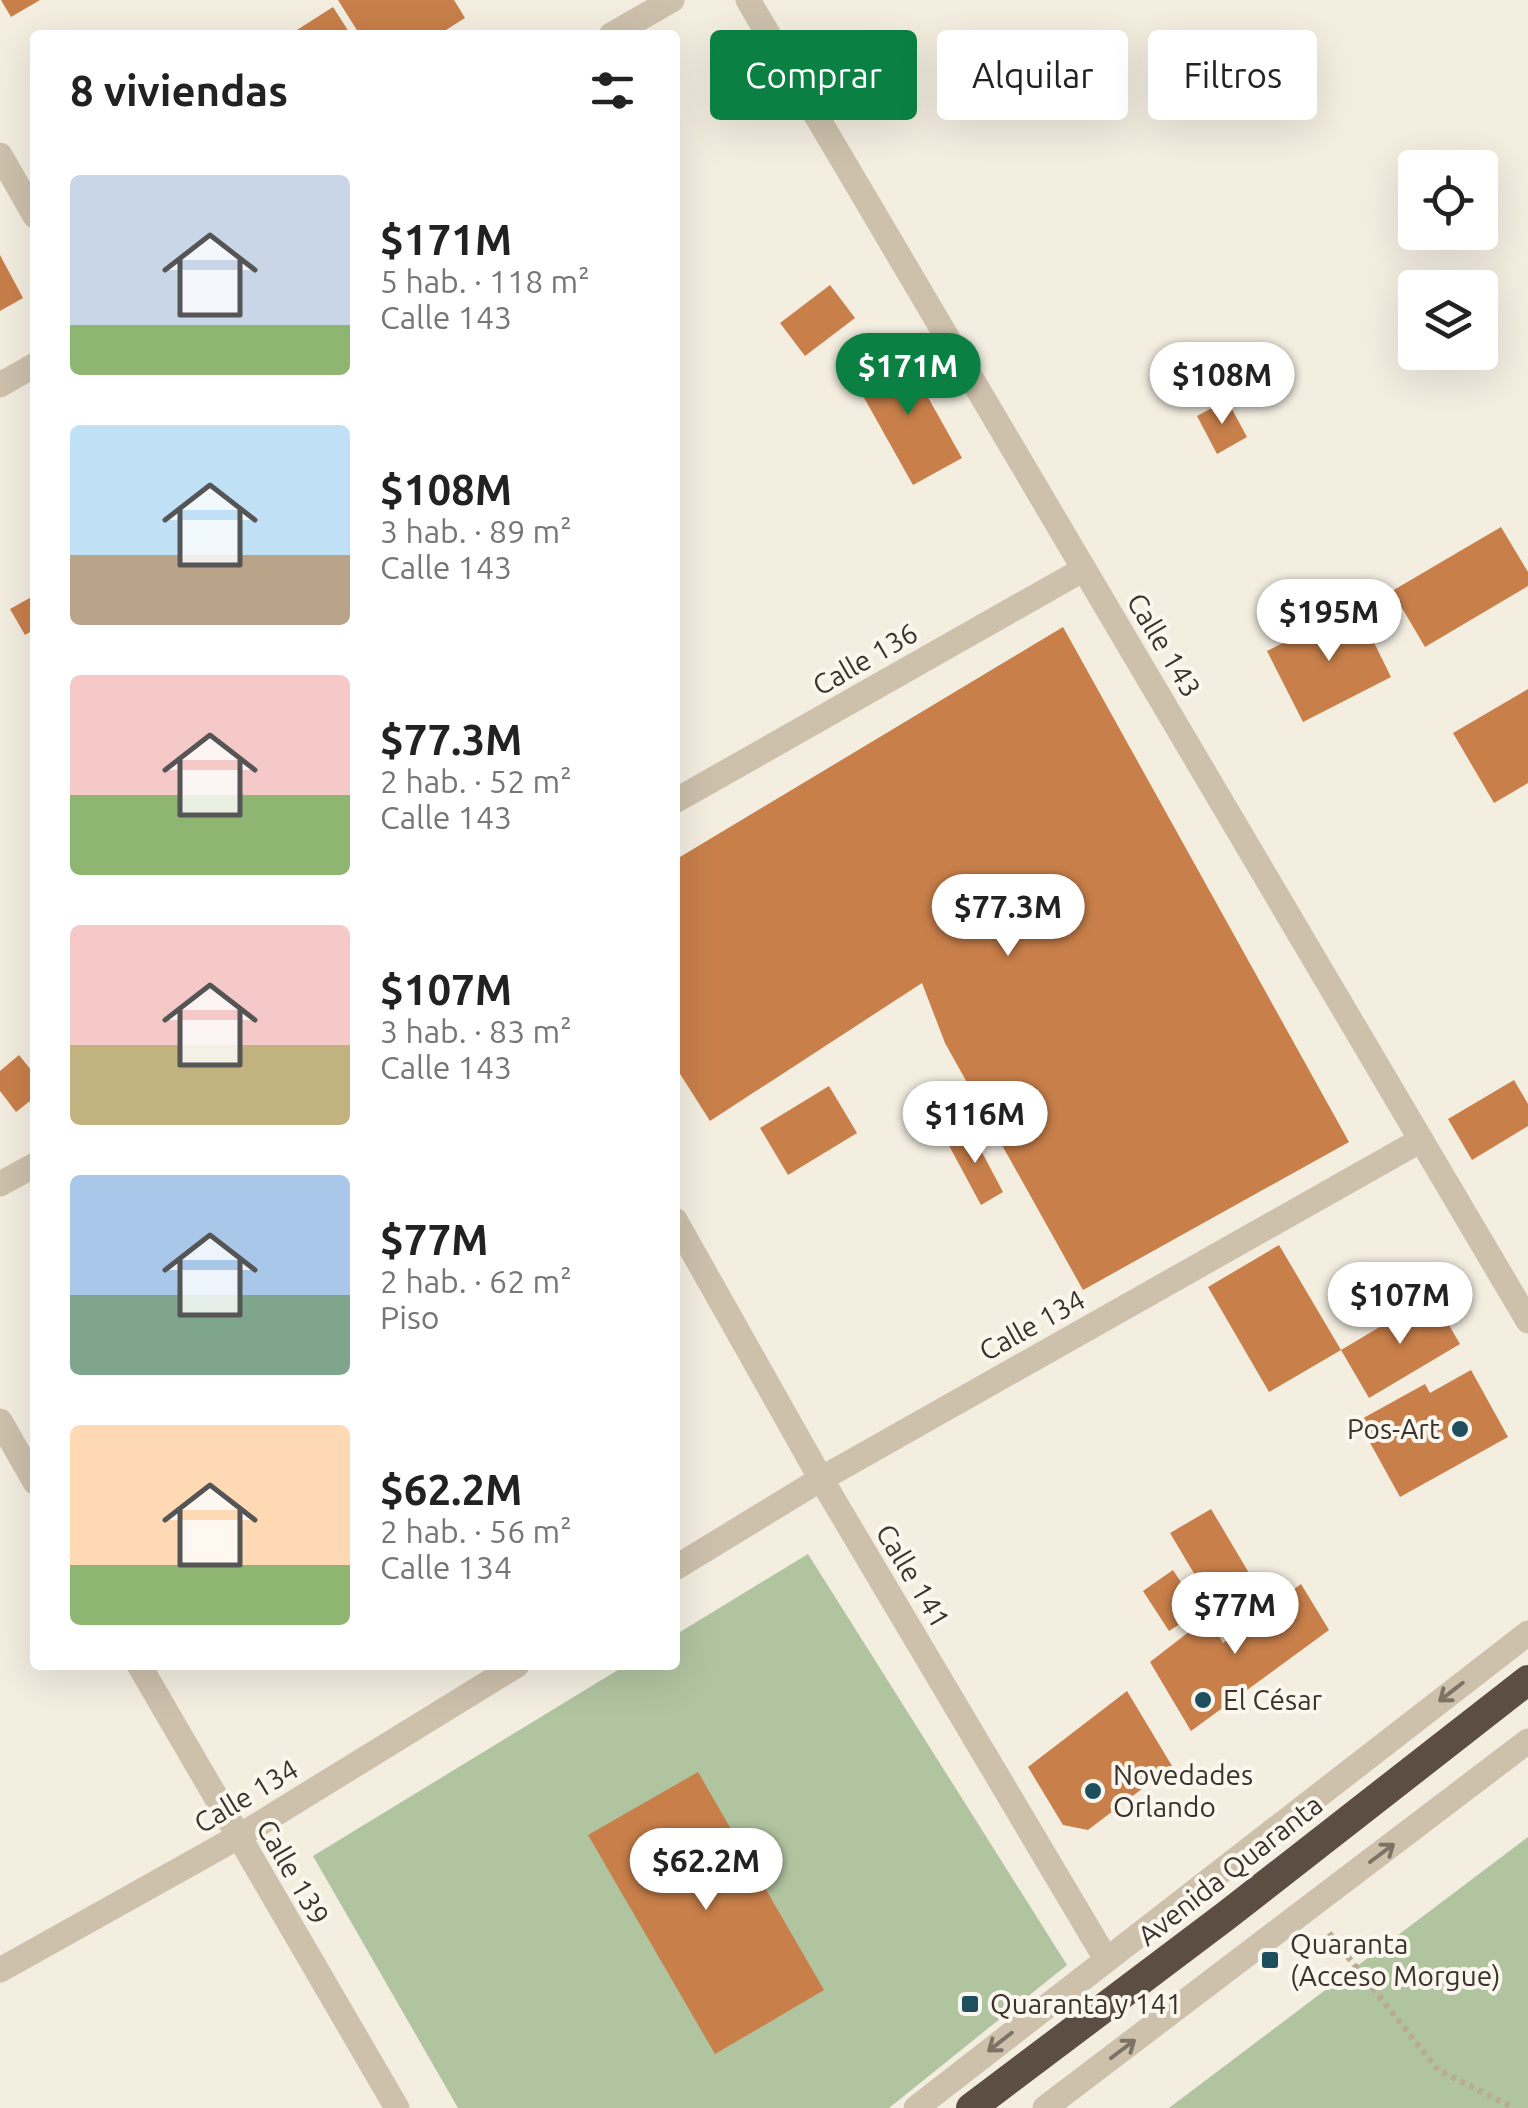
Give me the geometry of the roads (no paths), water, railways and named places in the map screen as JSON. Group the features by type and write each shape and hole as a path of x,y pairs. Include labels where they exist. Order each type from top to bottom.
{"highway":[{"name":"Avenida Quaranta","path":"970,2108 1528,1680"}],"street":[{"path":"615,30 636,9 672,0"},
{"name":"Calle 143","path":"748,0 1528,1321"},
{"path":"0,154 30,207"},
{"path":"0,386 30,369"},
{"name":"Calle 136","path":"680,798 1084,568"},
{"name":"Calle 134","path":"680,1565 821,1479 1421,1140"},
{"path":"0,1184 30,1167"},
{"name":"Calle 141","path":"680,1229 821,1479 1106,1959"},
{"path":"0,1421 30,1473"},
{"path":"916,2108 1528,1632"},
{"name":"Calle 139","path":"143,1670 396,2108"},
{"name":"Calle 134","path":"0,1970 238,1837 510,1670"},
{"path":"1045,2108 1528,1742"},
{"path":"1257,1842 1280,1872"}],"place":[{"name":"Pos-Art","path":"1460,1429"},
{"name":"El César","path":"1203,1700"},
{"name":"Novedades Orlando","path":"1093,1791"},
{"name":"Quaranta (Acceso Morgue)","path":"1270,1960"},
{"name":"Quaranta y 141","path":"970,2004"}]}
